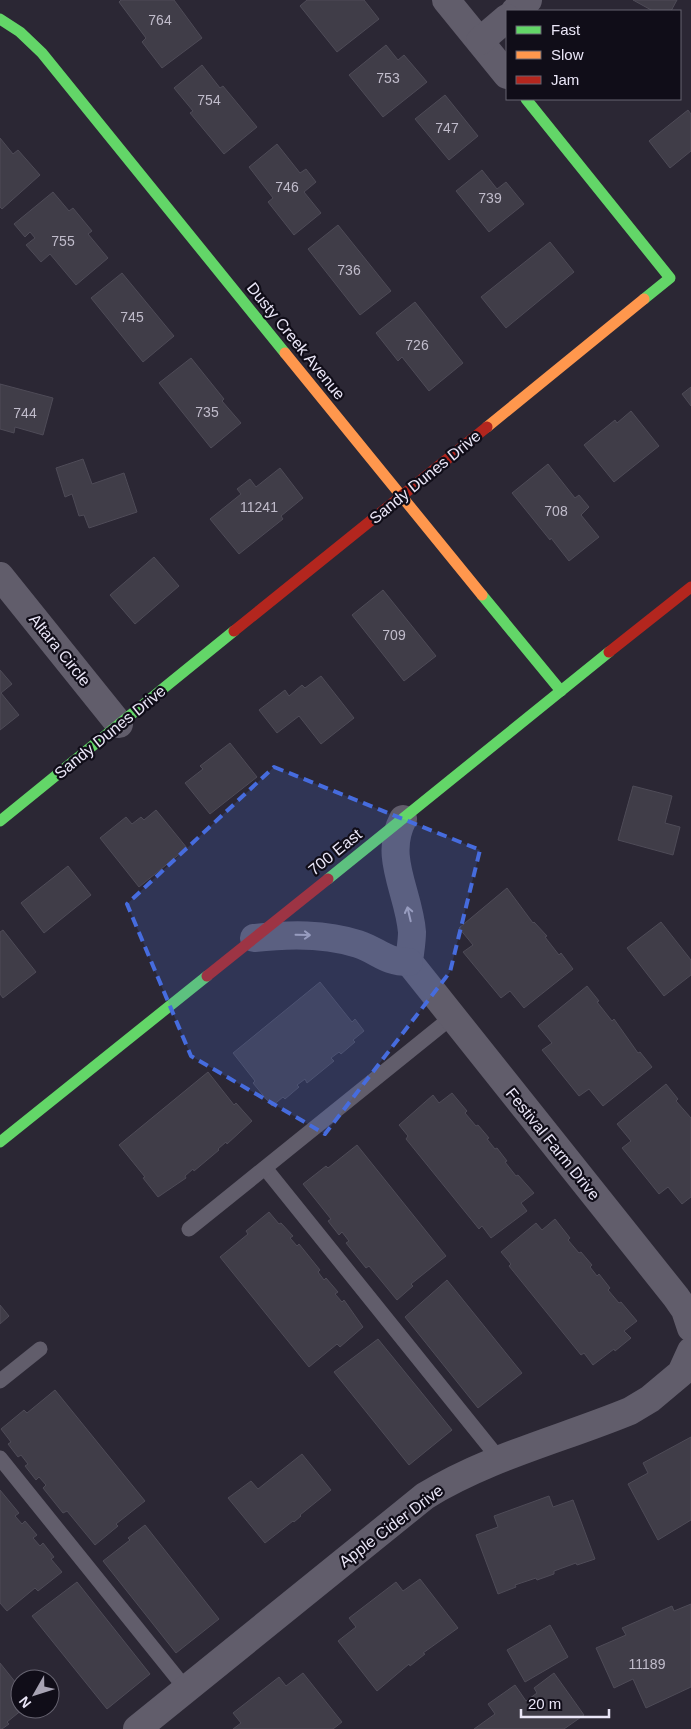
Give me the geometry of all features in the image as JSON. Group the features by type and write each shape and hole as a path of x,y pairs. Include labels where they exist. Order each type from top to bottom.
{"street":[{"path":"446,0 506,74"},
{"path":"516,10 528,0"},
{"name":"Dusty Creek Avenue","path":"0,19 20,32 42,53 561,691"},
{"path":"480,41 506,19"},
{"name":"Sandy Dunes Drive","path":"0,821 670,278 527,100"},
{"name":"Altara Circle","path":"0,576 119,724"},
{"name":"700 East","path":"0,1142 691,587"},
{"path":"254,938 283,935 313,936 341,940 367,947 384,958 396,962 408,962 412,932 394,850 398,829 403,819"},
{"name":"Festival Farm Drive","path":"408,962 676,1297 685,1310 691,1328"},
{"name":"Apple Cider Drive","path":"137,1729 419,1501 443,1485 465,1474 630,1411 650,1399 681,1373 691,1351"}],"lane":[{"path":"189,1229 452,1017"},
{"path":"265,1168 500,1460"},
{"path":"0,1381 40,1349"},
{"path":"0,1458 186,1689"}],"highlighted area":[{"path":"274,767 480,850 450,972 325,1134 191,1056 127,904"}],"building":[{"path":"121,0 174,0 202,38 162,68 142,42 146,38 119,2"},
{"path":"307,0 364,0 379,19 337,52 300,6"},
{"path":"633,0 677,0 672,10 651,10"},
{"path":"386,45 398,60 404,55 427,82 383,117 349,75"},
{"path":"202,65 220,88 223,86 257,127 224,154 190,113 193,111 174,88"},
{"path":"445,95 478,136 449,160 415,119"},
{"path":"688,110 691,114 691,151 670,168 649,141"},
{"path":"0,138 13,154 18,150 40,175 2,209 0,207"},
{"path":"277,144 300,173 306,169 316,182 304,192 321,213 294,235 268,202 273,198 249,167"},
{"path":"482,170 497,189 506,182 524,204 489,232 456,191"},
{"path":"53,192 69,211 73,208 92,231 88,234 108,258 76,285 50,254 41,262 26,245 35,238 30,232 25,237 14,224"},
{"path":"338,225 391,291 360,315 308,249"},
{"path":"550,242 574,272 506,328 481,297"},
{"path":"122,273 174,336 143,362 91,298"},
{"path":"415,302 463,363 429,391 402,357 398,361 376,333"},
{"path":"191,358 224,399 222,401 241,423 211,448 159,383"},
{"path":"0,384 53,398 43,435 15,427 14,433 0,429"},
{"path":"691,387 691,406 682,394"},
{"path":"631,411 659,446 614,482 584,445 615,420 617,423"},
{"path":"83,459 92,484 124,473 137,512 89,528 84,515 79,516 72,494 65,497 56,468"},
{"path":"548,464 575,498 579,495 589,507 581,515 599,537 569,561 512,493"},
{"path":"280,468 303,498 281,516 283,519 239,554 210,519 241,494 237,489 250,479 256,487"},
{"path":"154,557 179,586 135,624 110,595"},
{"path":"383,590 436,656 404,681 352,615"},
{"path":"0,670 12,684 1,693 19,715 0,730"},
{"path":"321,676 354,718 321,744 299,716 277,733 259,710 285,690 289,696 302,685 305,688"},
{"path":"230,743 257,777 210,814 185,783 203,769 200,766"},
{"path":"633,786 672,796 665,823 680,827 673,855 618,840"},
{"path":"156,810 187,848 139,887 100,838 126,817 132,824 141,817 144,820"},
{"path":"68,866 91,895 44,933 21,903"},
{"path":"507,888 533,923 547,936 545,937 559,955 561,953 573,969 524,1008 510,991 501,998 463,952 473,945 459,928"},
{"path":"661,922 691,960 691,975 664,996 627,948"},
{"path":"3,930 36,972 3,998 0,994 0,932"},
{"path":"320,982 352,1022 355,1019 364,1031 341,1054 339,1052 331,1058 334,1061 307,1083 305,1079 285,1099 283,1097 272,1106 253,1083 255,1081 233,1053"},
{"path":"587,986 612,1021 614,1019 638,1053 640,1052 652,1067 603,1106 589,1089 579,1096 542,1050 552,1043 538,1026"},
{"path":"208,1072 234,1105 236,1103 252,1121 194,1171 193,1169 185,1176 186,1178 158,1197 143,1178 145,1177 119,1145"},
{"path":"666,1084 678,1099 676,1101 691,1118 691,1197 682,1204 668,1187 659,1194 622,1148 631,1141 617,1124"},
{"path":"452,1093 467,1111 465,1113 489,1138 487,1139 495,1149 497,1148 516,1176 518,1175 534,1193 521,1203 527,1211 491,1238 482,1226 479,1229 406,1139 408,1136 399,1125 433,1095 439,1103"},
{"path":"357,1145 446,1256 411,1284 413,1286 397,1300 369,1266 366,1268 346,1243 349,1241 342,1232 339,1235 328,1221 331,1219 303,1184 326,1166 328,1168"},
{"path":"269,1212 293,1236 290,1238 297,1246 299,1244 320,1270 318,1272 324,1280 326,1278 338,1292 335,1294 342,1302 344,1300 363,1327 340,1347 337,1344 309,1367 220,1257 248,1234 246,1231"},
{"path":"555,1219 570,1238 568,1240 592,1265 590,1267 597,1276 599,1274 610,1288 608,1290 637,1321 624,1331 631,1338 593,1365 584,1353 581,1355 509,1266 511,1264 501,1252 536,1223 542,1230"},
{"path":"447,1280 522,1373 478,1408 405,1317"},
{"path":"0,1305 9,1316 0,1324"},
{"path":"378,1339 452,1430 409,1465 334,1372"},
{"path":"55,1390 145,1501 116,1524 118,1526 95,1545 67,1511 63,1513 43,1488 46,1485 39,1477 36,1480 25,1466 28,1464 21,1455 18,1457 8,1444 11,1442 1,1429 24,1410 27,1413"},
{"path":"691,1437 691,1520 658,1540 628,1484 648,1473 643,1463"},
{"path":"302,1454 331,1490 294,1522 265,1543 228,1498 251,1481 258,1489"},
{"path":"0,1490 19,1513 15,1516 22,1524 25,1521 37,1535 33,1538 40,1546 43,1543 54,1557 51,1559 62,1572 38,1591 35,1588 7,1611 0,1603"},
{"path":"549,1496 553,1507 573,1500 595,1559 577,1565 576,1563 554,1571 554,1574 515,1585 516,1587 498,1594 476,1535 498,1527 494,1516"},
{"path":"145,1525 219,1619 176,1653 103,1561 130,1540 128,1538"},
{"path":"420,1579 458,1628 423,1653 425,1654 410,1666 409,1664 377,1691 338,1641 356,1627 349,1618 396,1582 403,1591"},
{"path":"77,1582 150,1674 107,1709 32,1616"},
{"path":"691,1604 691,1687 646,1708 633,1679 614,1688 596,1648 626,1635 622,1628 672,1606 674,1611"},
{"path":"550,1625 568,1657 525,1682 507,1650"},
{"path":"0,1663 10,1676 11,1719 7,1722 9,1724 0,1729"},
{"path":"303,1673 342,1722 333,1729 233,1729 241,1723 233,1713 279,1677 286,1686"},
{"path":"554,1673 584,1715 564,1729 474,1729 495,1714 488,1704 515,1685 526,1701 537,1693 534,1688"}],"traffic: fast":[{"path":"0,19 20,32 42,53 285,353"},
{"path":"527,100 670,278 644,299"},
{"path":"482,595 561,691"},
{"path":"0,821 234,631"},
{"path":"328,879 609,652"},
{"path":"0,1142 207,976"}],"traffic: slow":[{"path":"487,427 644,299"},
{"path":"285,353 482,595"}],"traffic: jam":[{"path":"234,631 487,427"},
{"path":"609,652 691,587"},
{"path":"207,976 328,879"}]}
